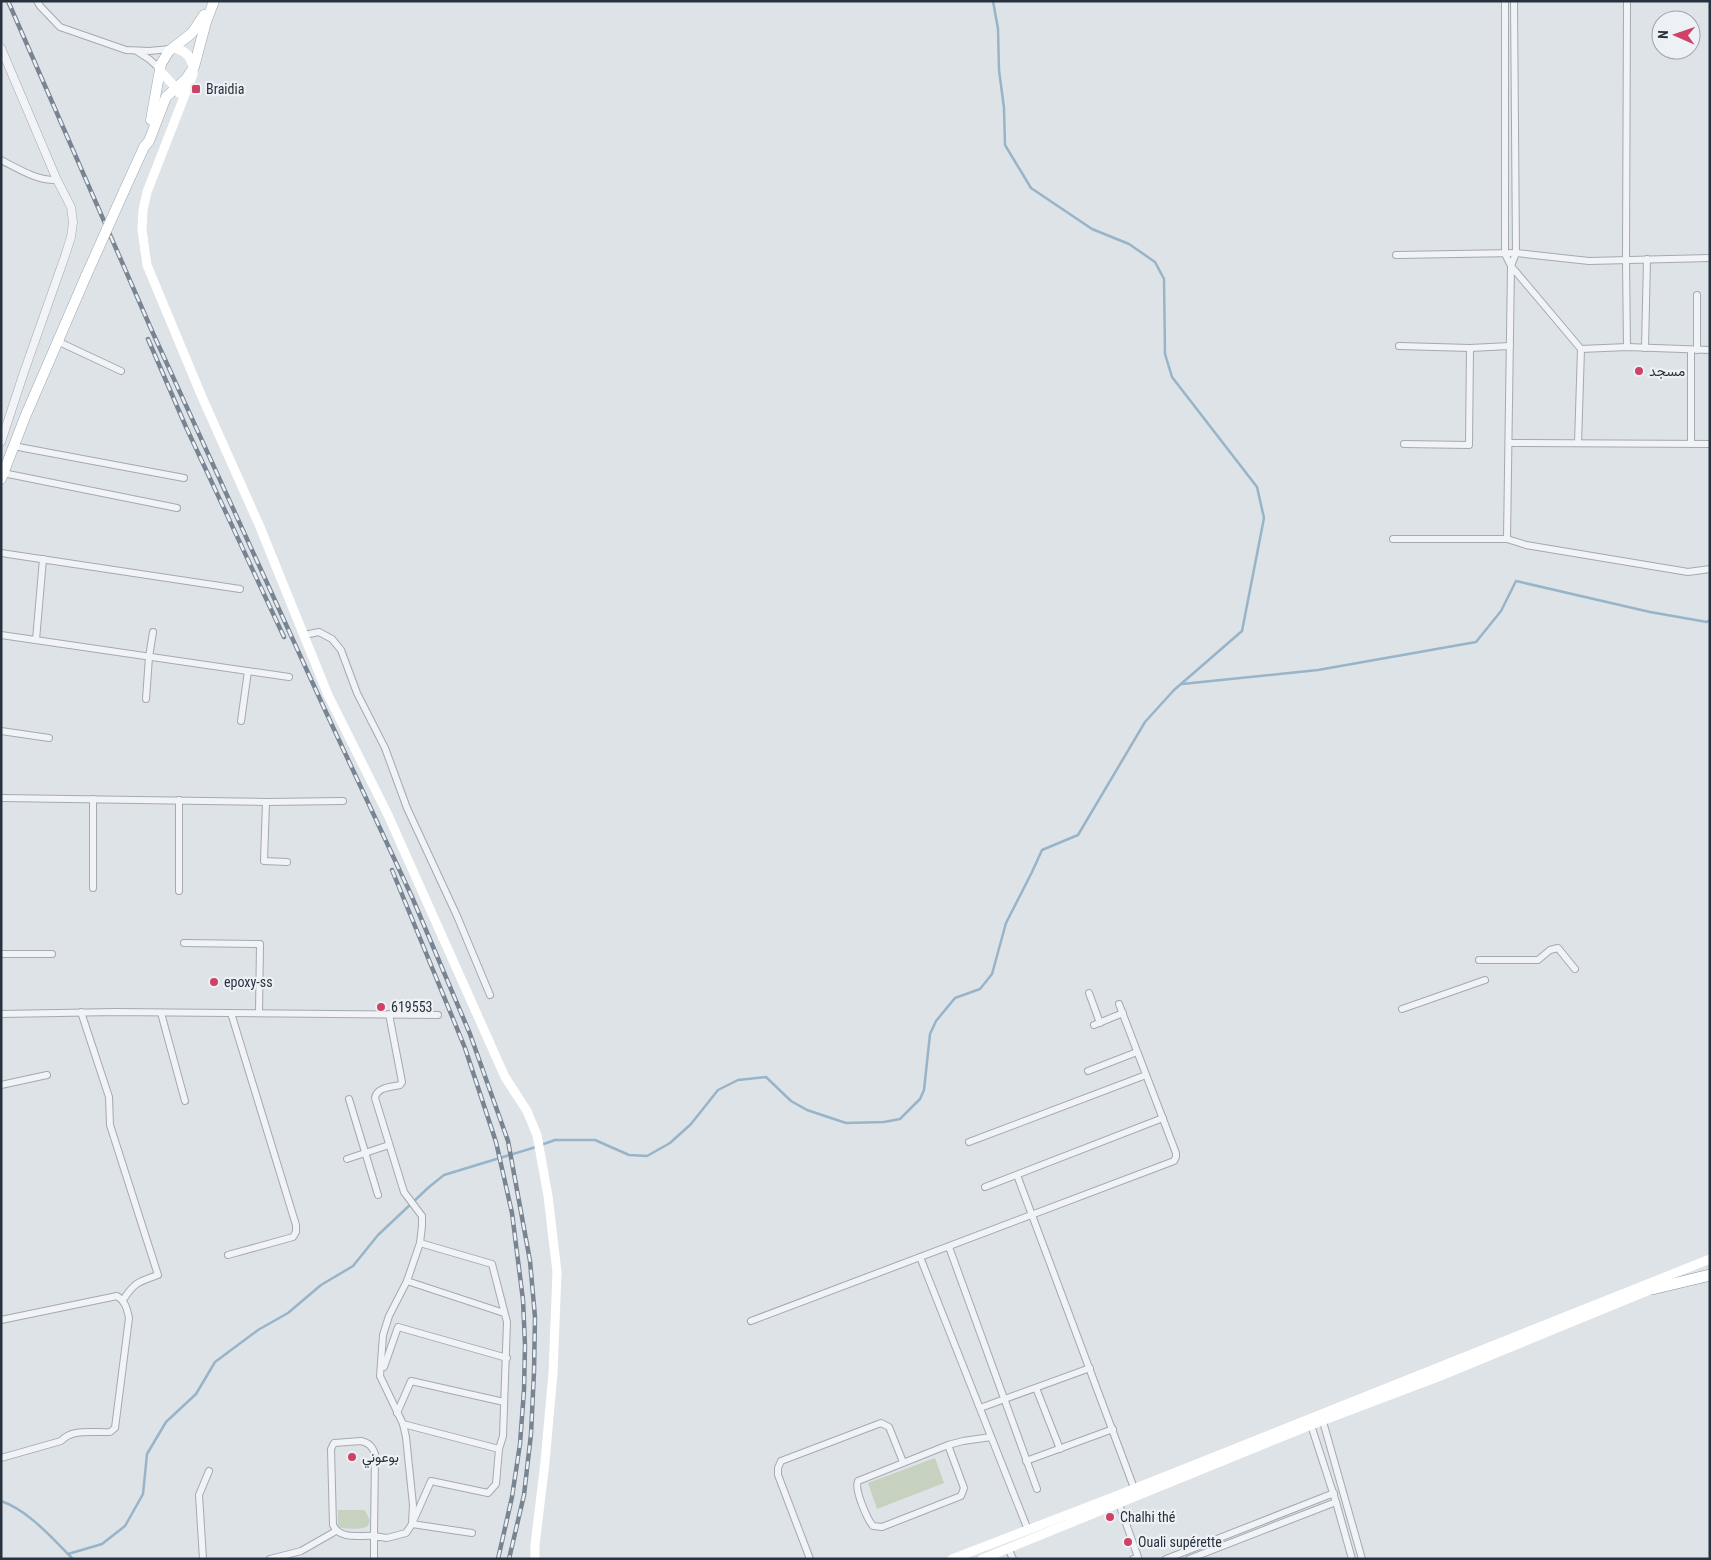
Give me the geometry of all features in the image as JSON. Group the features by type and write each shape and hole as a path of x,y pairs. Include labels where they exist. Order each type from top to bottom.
{"highway":[{"path":"1652,1289 1710,1275"}],"main road":[{"path":"2,476 57,341 144,147 154,109 159,68 166,55 195,29 210,1"},
{"path":"214,1 206,22 192,81 156,164 147,192 143,210 142,230 147,265 202,397 260,527 328,695 388,815 505,1077 527,1111 537,1135 555,1245 557,1298 545,1462 535,1559"},
{"path":"174,48 187,54 194,67"},
{"path":"144,147 149,141 164,101 175,87 189,75 194,67"},
{"path":"159,68 180,95 179,108"},
{"path":"952,1559 1134,1488 1322,1418 1600,1306 1710,1259"},
{"path":"1600,1306 1652,1289 1710,1265"},
{"path":"982,1559 1118,1504 1310,1422"}],"street":[{"path":"37,1 60,27 126,50 136,52 174,48"},
{"path":"1505,1 1505,254 1511,266 1581,349 1578,443"},
{"path":"1507,539 1511,266 1516,252 1514,1"},
{"path":"1628,1 1626,260 1628,347"},
{"path":"1,48 57,180 71,207 73,222 71,237 1,442"},
{"path":"136,52 149,59 159,68"},
{"path":"1,160 34,177 57,180"},
{"path":"1396,255 1505,254 1516,252 1589,261 1710,258"},
{"path":"1645,348 1647,259"},
{"path":"1691,444 1697,295"},
{"path":"57,341 121,370"},
{"path":"1399,346 1470,348 1510,346"},
{"path":"1581,349 1628,347 1710,350"},
{"path":"1404,444 1469,445 1470,348"},
{"path":"1508,444 1710,444"},
{"path":"13,446 184,478"},
{"path":"2,476 177,508"},
{"path":"1394,539 1507,539 1526,545 1688,572 1710,569"},
{"path":"1,553 240,589"},
{"path":"36,640 43,559"},
{"path":"146,699 153,632"},
{"path":"304,635 319,632 332,639 341,650 357,693 385,748 407,808 457,916 490,994"},
{"path":"1,635 289,677"},
{"path":"241,721 248,671"},
{"path":"1,731 50,738"},
{"path":"1,798 266,802 343,801"},
{"path":"93,799 93,888"},
{"path":"179,800 179,891"},
{"path":"266,802 264,861 287,862"},
{"path":"184,943 260,944 258,1013"},
{"path":"1479,960 1538,960 1550,950 1558,948 1574,969"},
{"path":"1,954 52,954"},
{"path":"1402,1009 1485,980"},
{"path":"1089,993 1097,1024 1123,1014"},
{"path":"751,1320 1174,1161 1176,1153 1119,1004"},
{"path":"81,1012 109,1096 110,1125 158,1275 132,1286 123,1300"},
{"path":"1,1014 81,1012 438,1015"},
{"path":"161,1013 185,1101"},
{"path":"228,1255 294,1237 296,1232 296,1225 231,1013"},
{"path":"389,1014 402,1082 400,1085 379,1090 375,1098 404,1192 422,1216 420,1243 408,1281 389,1316 383,1335 380,1376 403,1424 414,1505 412,1524"},
{"path":"1088,1072 1138,1052"},
{"path":"1,1085 47,1075"},
{"path":"969,1142 1146,1075"},
{"path":"349,1099 378,1196"},
{"path":"985,1187 1163,1118"},
{"path":"347,1159 389,1145"},
{"path":"1017,1175 1134,1488"},
{"path":"374,1559 374,1536 374,1454 372,1448 368,1442 361,1441 334,1443 331,1449 333,1525 336,1532 342,1535 374,1536 387,1538 406,1534 431,1481 488,1493 496,1484 499,1449 503,1436 507,1322 492,1264 420,1243"},
{"path":"949,1246 1037,1489"},
{"path":"920,1257 1028,1530"},
{"path":"408,1281 504,1314"},
{"path":"1,1320 117,1296 123,1300 129,1318 116,1428 110,1432 72,1433 65,1436 61,1441 1,1458"},
{"path":"380,1376 398,1327 507,1358"},
{"path":"980,1408 1090,1368"},
{"path":"397,1413 411,1381 504,1402"},
{"path":"1036,1388 1060,1449"},
{"path":"1322,1418 1362,1559"},
{"path":"1310,1422 1334,1493 1352,1559"},
{"path":"810,1559 778,1475 778,1468 781,1462 881,1423 889,1427 903,1462"},
{"path":"403,1424 499,1449"},
{"path":"1026,1461 1113,1430"},
{"path":"948,1445 964,1488 961,1496 882,1527 876,1527 869,1521 857,1489 857,1483 861,1480 948,1445 991,1437"},
{"path":"203,1559 199,1495 209,1471"},
{"path":"1166,1559 1334,1493"},
{"path":"1189,1559 1336,1502"},
{"path":"1118,1504 1137,1558"},
{"path":"412,1524 472,1533"},
{"path":"270,1559 301,1551 336,1532"},
{"path":"1008,1548 1013,1559"}],"green space":[{"path":"935,1458 944,1483 877,1509 868,1483"},
{"path":"338,1510 364,1510 370,1522 364,1528 341,1528 338,1525"}],"waterway":[{"path":"541,1145 555,1140 595,1140 629,1155 647,1156 670,1143 691,1124 718,1090 738,1080 766,1077 791,1101 807,1110 846,1123 884,1122 900,1119 920,1099 924,1090 930,1034 936,1021 955,998 980,989 992,974 1006,923 1042,850 1078,835 1145,722 1174,690 1242,631 1264,518 1257,487 1172,377 1165,354 1164,279 1155,262 1129,244 1092,229 1031,188 1005,145 998,29 993,1"},
{"path":"1182,684 1318,670 1476,642 1501,611 1516,581 1650,612 1707,622 1710,620"},
{"path":"68,1554 102,1544 125,1526 143,1494 147,1454 166,1422 196,1394 215,1362 258,1330 288,1313 321,1285 353,1266 378,1235 444,1175 536,1147"},
{"path":"1,1501 11,1505 30,1518 49,1534 73,1559"}],"railway":[{"path":"8,1 152,331 412,897 470,1034 508,1141 530,1261 535,1317 531,1434 524,1495 509,1559"},
{"path":"148,339 186,427 284,637"},
{"path":"392,870 465,1048 496,1142 512,1213 523,1300 524,1390 520,1444 512,1497 498,1559"}],"place":[{"name":"Braidia","path":"196,89"},
{"name":"مسجد","path":"1639,371"},
{"name":"epoxy-ss","path":"214,982"},
{"name":"619553","path":"381,1007"},
{"name":"بوعوني","path":"352,1457"},
{"name":"Chalhi thé","path":"1110,1517"},
{"name":"Ouali supérette","path":"1128,1542"}]}
